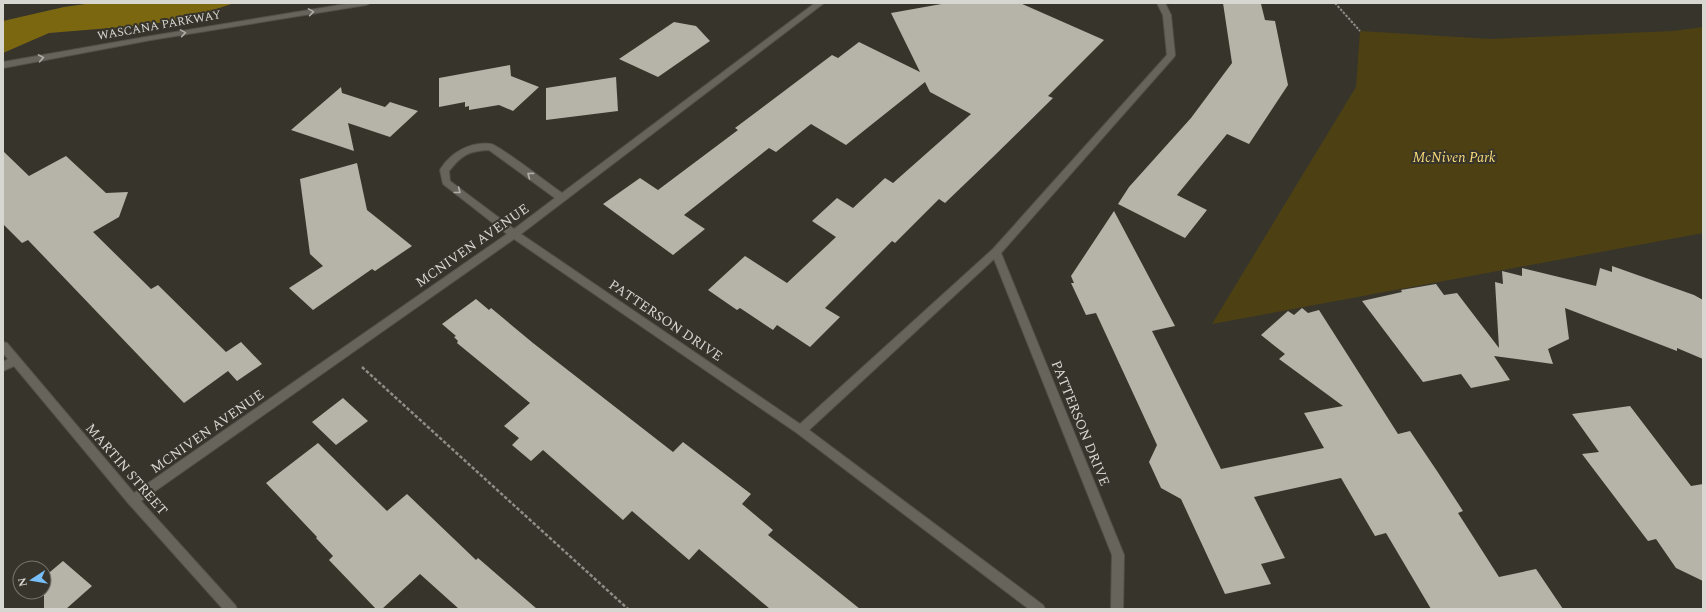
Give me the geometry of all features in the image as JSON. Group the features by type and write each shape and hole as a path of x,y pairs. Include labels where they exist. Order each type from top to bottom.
{"street":[{"name":"WASCANA PARKWAY","path":"3,65 151,38 366,3"},
{"name":"MCNIVEN AVENUE","path":"133,500 514,234 820,3"},
{"path":"802,430 996,252 1171,55 1167,15 1161,3"},
{"name":"PATTERSON DRIVE","path":"562,198 491,147 474,148 456,156 444,170 446,182 514,234 802,430 1039,609"},
{"name":"PATTERSON DRIVE","path":"996,252 1118,555 1117,609"},
{"name":"MARTIN STREET","path":"3,346 133,500 232,609"},
{"path":"3,367 15,360"}],"path":[{"path":"1334,3 1360,32"},
{"path":"345,351 628,609"}],"green space":[{"name":"McNiven Park","path":"1703,27 1703,233 1212,324 1356,87 1360,31 1490,39 1673,31"}],"shaded area":[{"path":"92,3 234,3 187,19 135,26 49,33 3,53 3,21 64,7"}],"building":[{"path":"947,3 1020,3 1104,40 1048,96 1053,98 993,157 945,203 939,199 895,243 892,241 825,308 840,317 810,347 777,325 773,330 740,308 737,310 708,290 745,256 787,283 836,237 812,221 837,198 853,208 885,178 893,183 971,114 930,92 925,82 846,145 811,124 776,152 769,148 684,215 705,229 673,255 603,204 640,178 658,190 738,130 735,128 832,55 838,58 859,42 920,72 891,13"},
{"path":"1223,3 1261,4 1265,20 1275,21 1288,85 1249,144 1227,134 1177,195 1207,210 1185,238 1118,204 1129,187 1191,118 1232,63"},
{"path":"674,22 696,26 710,41 658,77 619,59"},
{"path":"510,65 511,76 539,87 513,111 499,105 469,110 469,106 465,107 465,102 439,107 439,78"},
{"path":"616,77 618,111 546,120 546,88"},
{"path":"341,87 342,93 385,107 390,102 418,111 390,137 348,123 354,151 291,130"},
{"path":"3,151 29,176 66,156 106,193 128,192 119,217 93,232 151,289 158,285 226,352 241,342 262,364 237,381 228,371 184,403 28,240 22,243 3,224"},
{"path":"357,163 367,210 412,246 375,271 372,269 313,310 289,288 323,266 310,254 300,179"},
{"path":"1114,211 1175,326 1152,331 1221,469 1324,448 1304,413 1343,406 1279,359 1285,354 1261,335 1288,311 1294,315 1302,308 1308,313 1319,310 1398,434 1410,431 1437,471 1463,511 1458,513 1499,577 1536,569 1563,609 1431,609 1386,533 1375,536 1341,478 1254,497 1285,558 1261,564 1271,584 1225,594 1181,499 1161,488 1149,462 1157,445 1096,313 1086,315 1071,283 1074,283 1071,276"},
{"path":"1612,266 1694,295 1703,300 1703,359 1677,348 1677,351 1565,308 1569,339 1548,349 1553,364 1494,356 1510,380 1471,388 1461,374 1423,382 1362,301 1402,292 1401,290 1436,284 1444,295 1457,293 1499,348 1495,282 1503,284 1502,271 1522,276 1522,268 1596,286 1600,268 1612,272"},
{"path":"476,299 489,310 491,308 533,343 673,452 683,442 751,494 742,504 773,530 768,535 860,609 770,609 699,549 689,560 632,511 623,520 543,450 531,461 512,445 519,438 504,426 530,403 457,343 458,341 454,337 456,336 442,324"},
{"path":"343,398 368,421 336,445 312,422"},
{"path":"1630,406 1691,486 1703,484 1703,581 1676,568 1656,539 1648,541 1582,454 1599,452 1572,414"},
{"path":"318,443 387,511 407,494 476,560 478,558 537,609 459,609 420,574 382,609 376,609 329,560 333,556 266,483"},
{"path":"63,561 92,586 66,609 44,609 44,600 52,600 52,570"}]}
